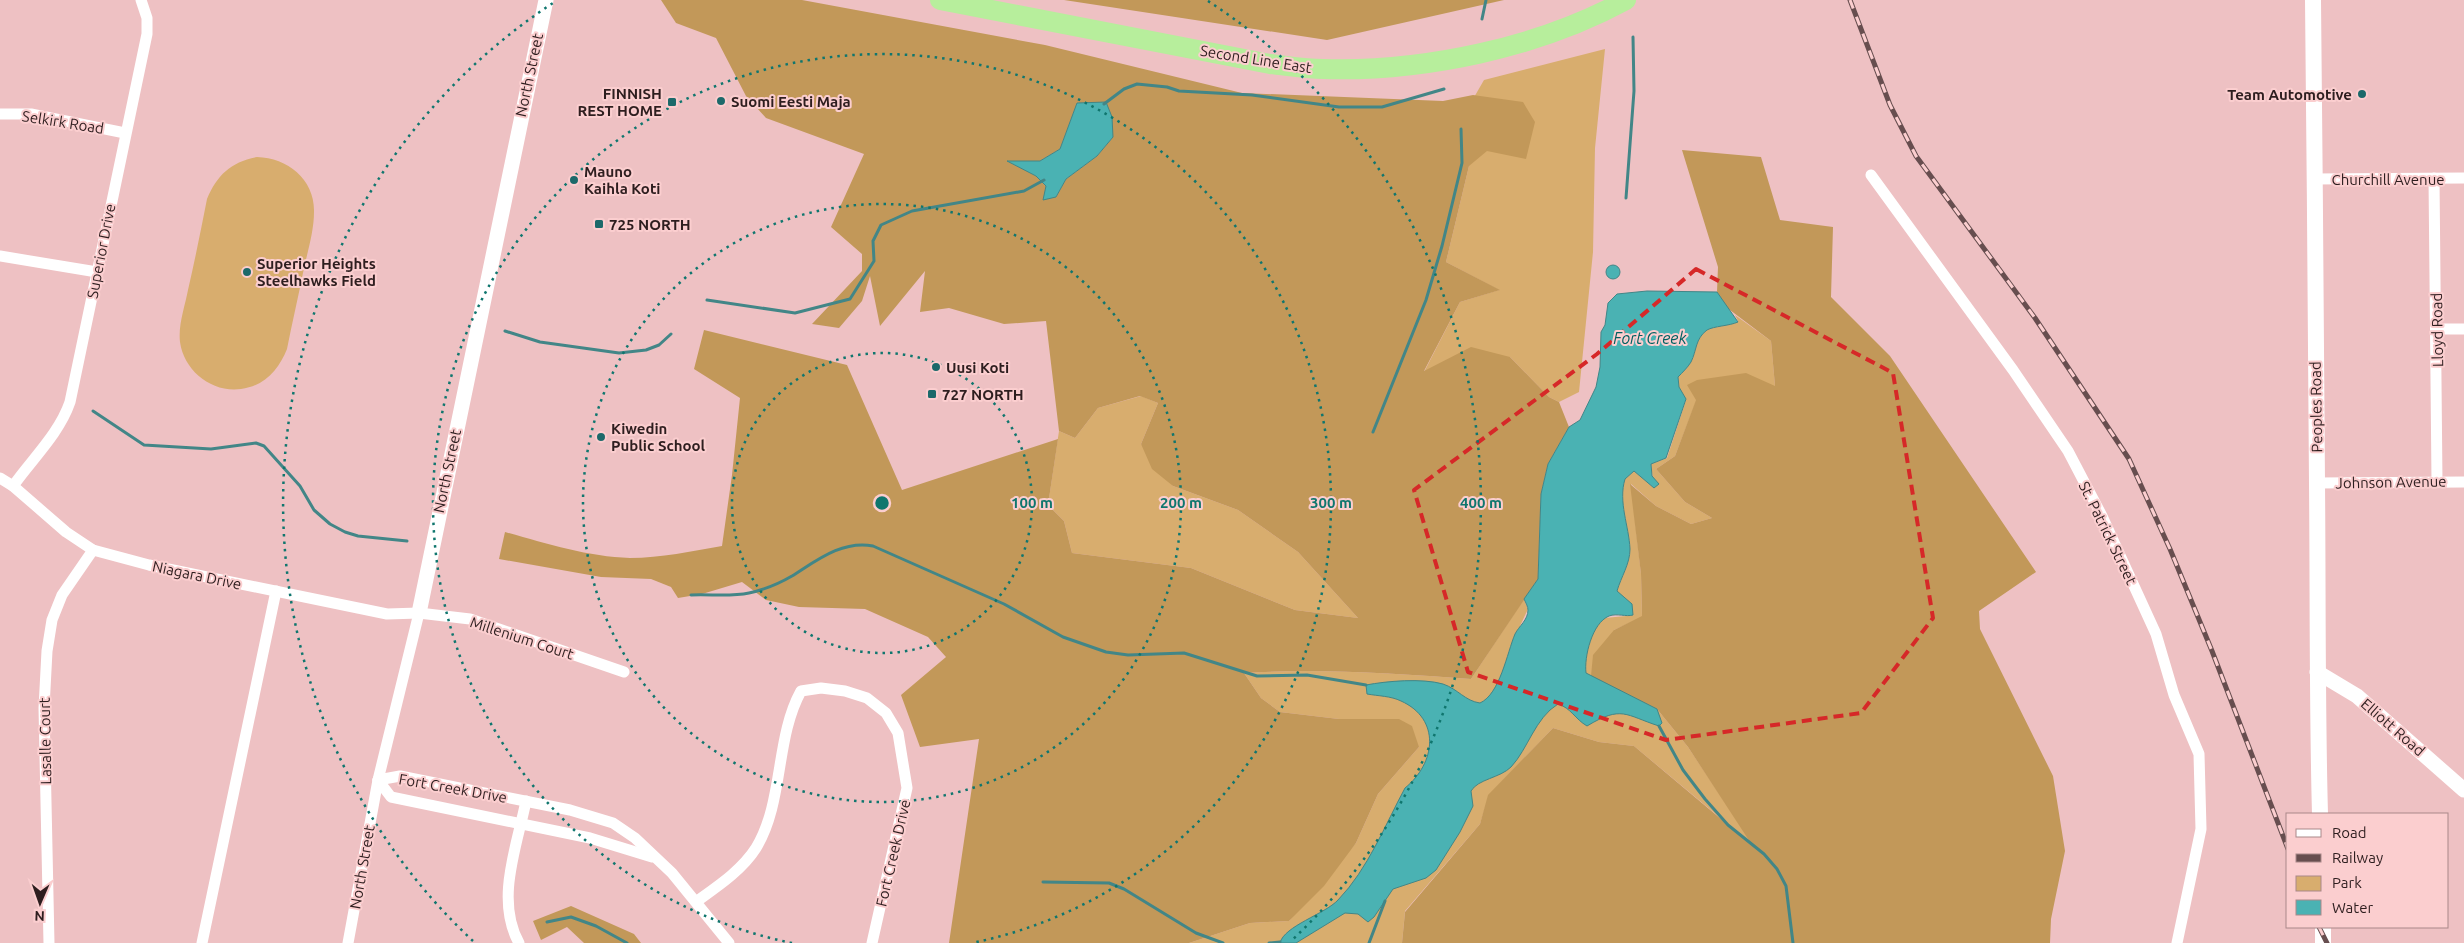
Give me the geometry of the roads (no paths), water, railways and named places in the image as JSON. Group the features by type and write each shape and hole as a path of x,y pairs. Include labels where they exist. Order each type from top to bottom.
{"highway":[{"name":"Second Line East","path":"940,0 1270,64 1322,69 1365,69 1422,64 1521,42 1574,24 1626,0"}],"main road":[{"name":"Peoples Road","path":"2313,0 2313,179 2318,483 2317,672 2320,813"},
{"path":"2323,928 2323,943"}],"street":[{"name":"Superior Drive","path":"13,486 65,415 147,34 147,18 142,0"},
{"name":"North Street","path":"348,943 378,780 418,613 546,0"},
{"name":"Selkirk Road","path":"0,114 31,114 125,133"},
{"name":"St. Patrick Street","path":"1871,175 2013,370 2068,451 2102,516 2156,634 2174,695 2198,754 2201,829 2177,943"},
{"name":"Lloyd Road","path":"2434,178 2437,329 2437,481"},
{"name":"Churchill Avenue","path":"2313,179 2464,178"},
{"path":"0,256 97,272"},
{"path":"2437,329 2464,329"},
{"name":"Niagara Drive","path":"0,478 13,486 66,532 93,550 148,565 387,614 418,613"},
{"name":"Johnson Avenue","path":"2318,483 2464,482"},
{"name":"Lasalle Court","path":"49,943 44,708 47,651 52,620 62,595 93,550"},
{"path":"202,943 276,591"},
{"name":"Millenium Court","path":"418,613 470,619 624,672"},
{"name":"Elliott Road","path":"2317,672 2357,696 2464,790"},
{"name":"Fort Creek Drive","path":"697,901 740,868 756,848 768,820 791,710 802,691 821,688 845,691 867,698 886,713 898,733 907,788 872,943"},
{"name":"Fort Creek Drive","path":"656,858 604,841 391,797 378,780 400,776 591,815 613,823 635,838 672,873 697,901 729,943"},
{"path":"519,943 509,916 507,894 526,802"}],"water":[{"path":"1106,102 1112,117 1113,137 1097,156 1066,179 1056,197 1043,200 1046,186 1036,176 1007,161 1040,161 1060,149 1077,103"},
{"path":"1610,265 1616,265 1620,272 1616,279 1610,279 1606,275 1606,269"},
{"name":"Fort Creek","path":"1647,291 1717,292 1738,322 1710,329 1703,333 1698,341 1691,362 1678,377 1679,387 1686,399 1666,458 1651,464 1652,476 1659,484 1654,488 1634,471 1625,479 1623,496 1630,555 1617,591 1632,604 1633,615 1612,615 1603,620 1590,641 1586,658 1586,673 1657,709 1662,723 1659,726 1631,716 1616,714 1587,726 1566,708 1558,704 1543,717 1511,767 1474,787 1471,791 1473,806 1460,832 1436,870 1426,878 1393,889 1374,917 1368,922 1358,914 1345,913 1296,943 1280,943 1289,931 1332,905 1349,888 1367,861 1405,788 1415,778 1428,754 1430,742 1428,730 1423,719 1414,709 1397,699 1367,694 1366,685 1404,681 1435,682 1448,686 1470,700 1480,703 1493,691 1502,672 1515,634 1527,617 1528,609 1524,599 1538,579 1541,494 1548,464 1569,427 1580,420 1596,387 1600,367 1601,332 1605,325 1608,303 1617,294"}],"waterway":[{"path":"1482,19 1486,0"},
{"name":"Fort Creek","path":"1626,198 1634,91 1633,37"},
{"path":"1104,104 1124,89 1137,84 1167,87 1179,91 1252,95 1339,107 1382,107 1444,89"},
{"path":"1373,432 1426,300 1442,246 1462,163 1461,129"},
{"path":"707,300 795,313 850,299 874,261 873,241 881,225 912,211 1024,191 1044,180"},
{"path":"505,331 540,342 619,353 646,350 659,345 671,334"},
{"path":"93,411 144,445 211,449 256,443 264,446 300,486 314,510 330,524 358,536 407,541"},
{"path":"691,595 735,595 754,592 782,581 820,558 840,549 851,546 873,546 1004,604 1063,637 1106,652 1128,655 1184,653 1257,676 1307,675 1366,685"},
{"path":"1659,726 1683,770 1705,799 1728,825 1764,854 1777,869 1786,886 1793,943"},
{"path":"1043,882 1109,883 1124,889 1196,933 1223,943"},
{"name":"Fort Creek","path":"1369,943 1385,901"},
{"path":"547,922 571,917 596,926 627,943"},
{"path":"1269,943 1280,942"}],"railway":[{"path":"1850,0 1890,105 1916,156 2035,318 2129,459 2170,549 2212,651 2286,844"},
{"path":"2320,928 2327,943"}],"place":[{"name":"Team Automotive","path":"2362,94"},
{"name":"Suomi Eesti Maja","path":"721,101"},
{"name":"FINNISH REST HOME","path":"672,102"},
{"name":"Mauno Kaihla Koti","path":"574,180"},
{"name":"725 NORTH","path":"599,224"},
{"name":"Superior Heights Steelhawks Field","path":"247,272"},
{"name":"Uusi Koti","path":"936,367"},
{"name":"727 NORTH","path":"932,394"},
{"name":"Kiwedin Public School","path":"601,437"}]}
